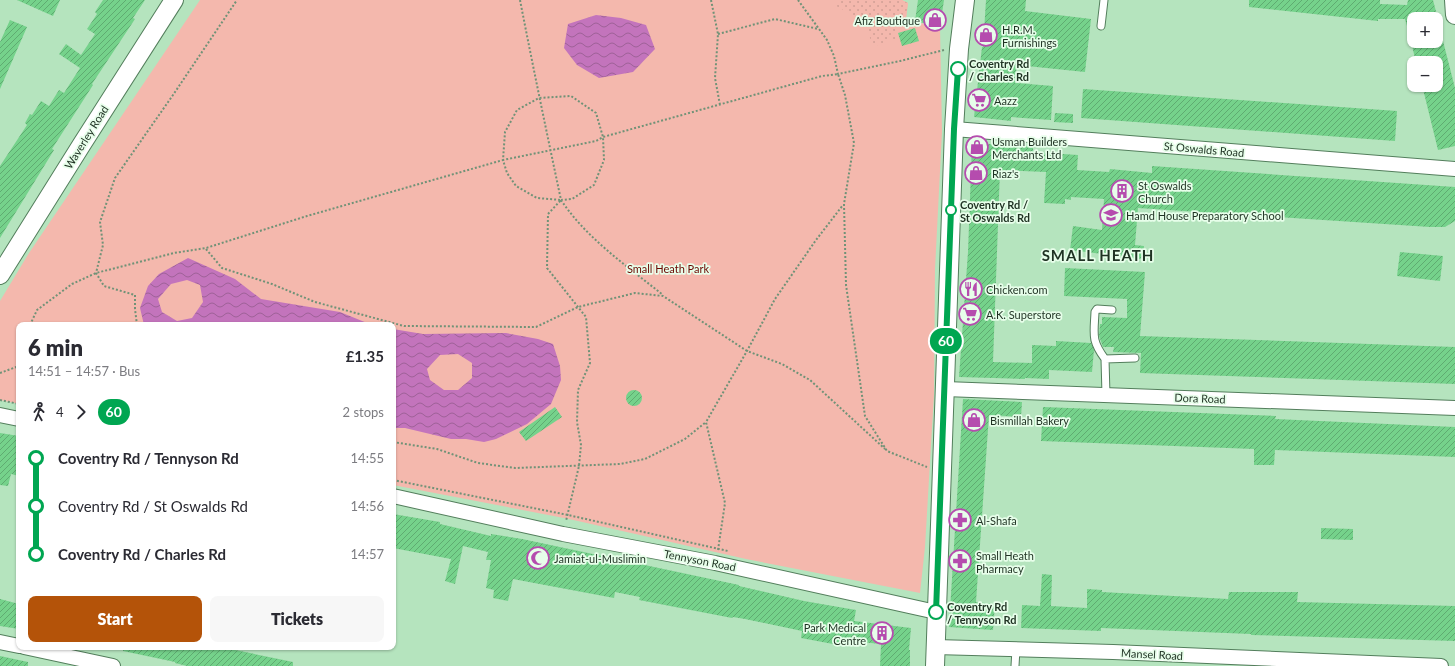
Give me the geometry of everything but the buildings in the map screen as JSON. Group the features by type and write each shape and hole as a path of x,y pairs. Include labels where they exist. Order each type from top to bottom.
{"street":[{"name":"Waverley Road","path":"0,275 174,0"},
{"path":"934,666 954,129 959,49 965,0"},
{"path":"1454,0 1455,15"},
{"name":"St Oswalds Road","path":"954,129 1455,169"},
{"name":"Dora Road","path":"944,389 1455,408"},
{"path":"0,415 16,418"},
{"name":"Tennyson Road","path":"396,497 563,534 715,563 936,612"},
{"path":"0,642 16,645"},
{"name":"Mansel Road","path":"935,647 1441,666"},
{"path":"38,650 113,666"}],"lane":[{"path":"1101,26 1104,0"},
{"path":"1106,395 1106,359 1097,348 1094,338 1095,312 1097,309 1112,310"},
{"path":"1106,359 1135,358"},
{"path":"1015,666 1016,649"}],"path":[{"path":"136,322 136,295 104,286 96,273 103,245 100,222 115,178 238,0"},
{"path":"520,0 561,200 569,212 592,238 664,296 747,351 782,364 810,380 887,452 930,468 942,475"},
{"path":"711,0 718,34 715,78 720,105"},
{"path":"798,0 827,40 834,56 845,95 854,143 844,204 846,285 865,416 887,452"},
{"path":"718,34 775,19 819,30"},
{"path":"31,322 37,310 72,284 96,273 174,253 206,248 308,216 503,160 596,141 603,137 822,76 900,61 942,50 959,49"},
{"path":"571,96 596,113 603,137 604,160 594,185 572,199 561,200 537,198 516,186 507,173 503,160 505,132 517,110 539,98 571,96"},
{"path":"561,200 548,214 547,268 586,317 590,364 578,390 577,422 581,445 579,466 563,534"},
{"path":"396,442 437,449 478,463 515,468 620,464 645,459 685,439 706,422 775,299 816,240 844,204"},
{"path":"206,248 222,268 272,284 315,302 389,322"},
{"path":"396,324 404,326 536,327 578,307 635,293 664,296"},
{"path":"0,373 16,367"},
{"path":"0,400 16,403"},
{"path":"706,422 725,503 715,563"}],"green space":[{"name":"Small Heath Park","path":"200,0 902,0 908,3 906,20 940,27 942,132 935,269 934,394 925,547 920,593 746,559 569,519 396,486 396,322 16,322 16,403 0,400 0,301 29,253"},
{"path":"839,0 902,0 908,3 905,20 896,22 895,39 872,47 869,33 864,21 836,6"}],"water":[{"path":"596,15 621,18 646,25 655,49 633,72 599,78 577,65 564,48 568,24"},
{"path":"188,258 235,279 261,299 340,312 365,322 143,322 140,308 148,286 159,274","holes":["187,280 200,285 203,302 192,318 177,321 162,312 158,299 171,284"]},
{"path":"396,330 423,334 506,333 538,339 553,344 560,366 561,380 551,404 527,424 496,439 484,442 466,439 451,439 405,428 396,428","holes":["458,354 472,363 472,378 458,390 444,390 430,380 427,369 440,355"]}],"bus line":[{"name":"60","path":"936,612 940,539 954,129 958,69"}],"place":[{"name":"Afiz Boutique","path":"935,20"},
{"name":"H.R.M. Furnishings","path":"986,35"},
{"name":"Coventry Rd / Charles Rd","path":"958,69"},
{"name":"Aazz","path":"979,100"},
{"name":"Usman Builders Merchants Ltd","path":"977,147"},
{"name":"Riaz's","path":"976,173"},
{"name":"St Oswalds Church","path":"1122,191"},
{"name":"Coventry Rd / St Oswalds Rd","path":"951,210"},
{"name":"Hamd House Preparatory School","path":"1111,215"},
{"name":"Chicken.com","path":"971,289"},
{"name":"A.K. Superstore","path":"970,314"},
{"name":"Bismillah Bakery","path":"974,420"},
{"name":"Al-Shafa","path":"960,520"},
{"name":"Jamiat-ul-Muslimin","path":"538,558"},
{"name":"Small Heath Pharmacy","path":"960,561"},
{"name":"Coventry Rd / Tennyson Rd","path":"936,612"},
{"name":"Park Medical Centre","path":"882,633"}],"district":[{"name":"SMALL HEATH","path":"1098,255"}]}
